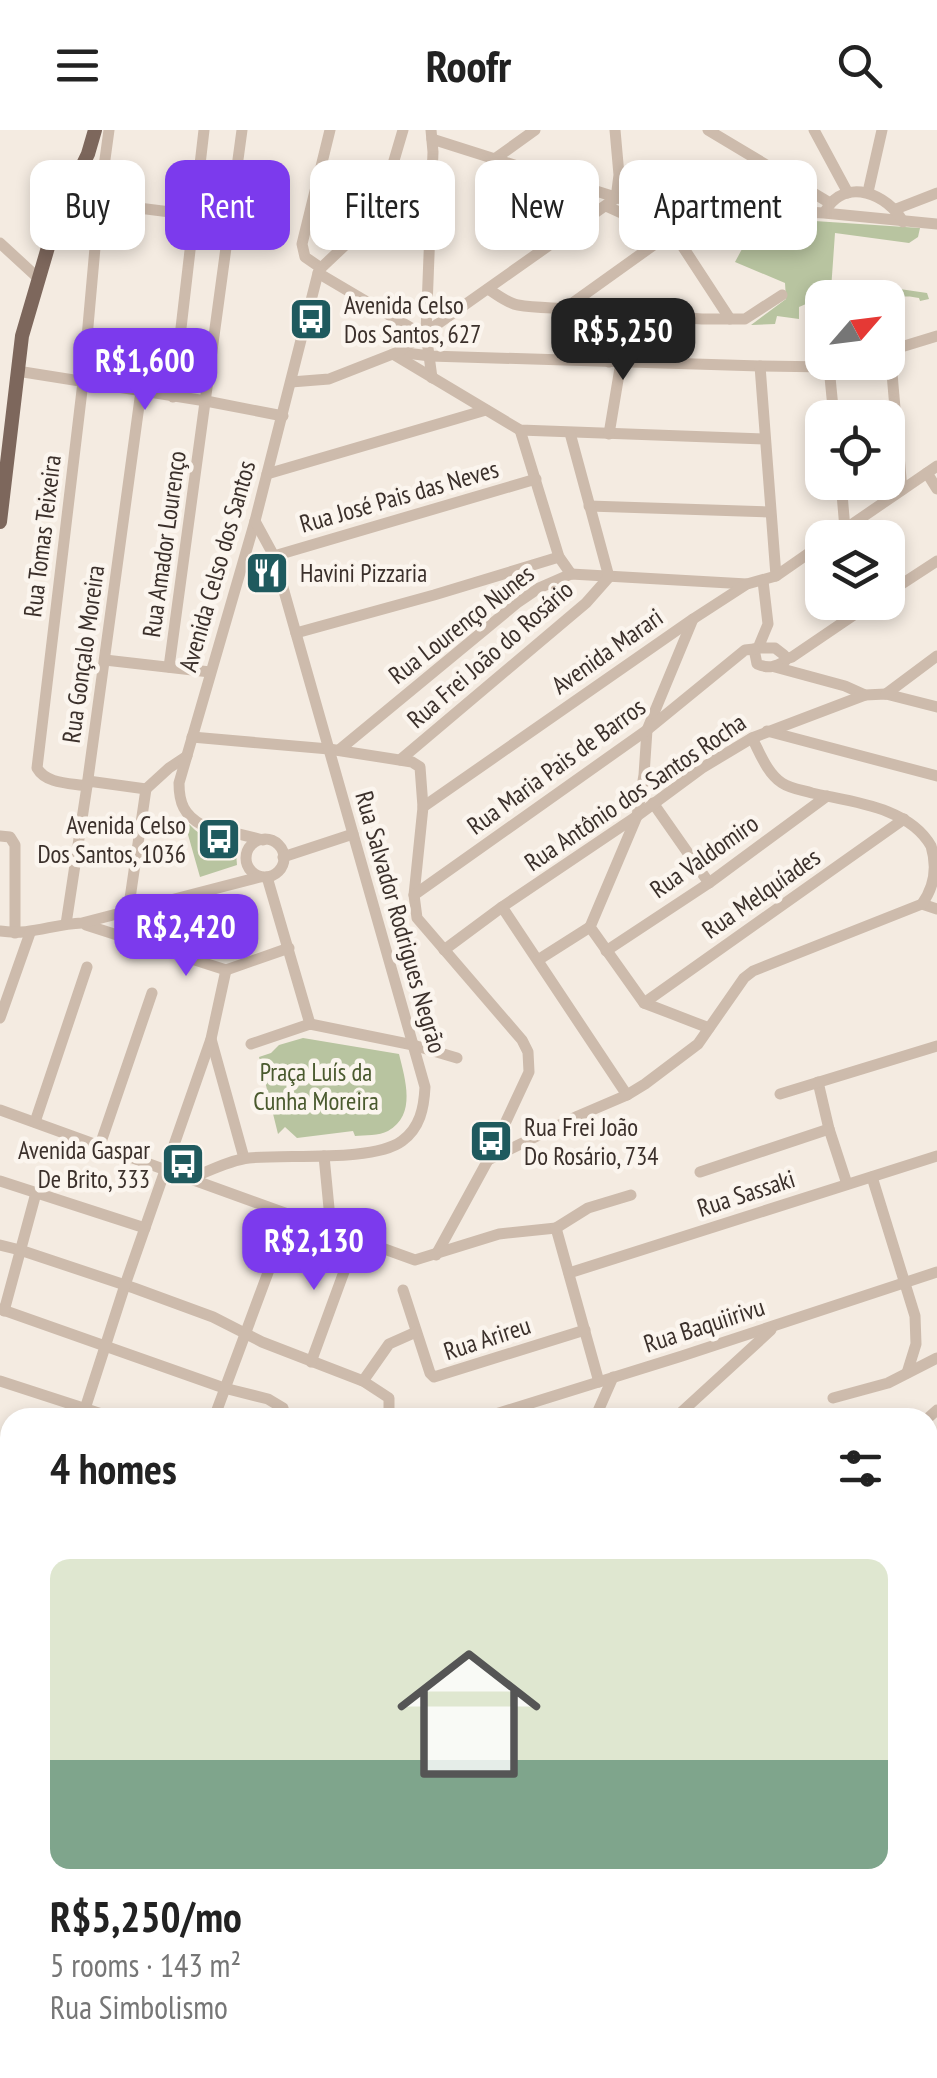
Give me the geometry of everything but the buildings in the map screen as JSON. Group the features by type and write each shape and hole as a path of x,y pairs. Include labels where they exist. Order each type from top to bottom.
{"main road":[{"path":"0,522 3,467 22,336 56,220 101,136"}],"street":[{"path":"200,160 204,130"},
{"name":"Rua Amador Lourenço","path":"170,667 242,130"},
{"path":"330,130 302,244 305,257 319,271 424,334"},
{"path":"394,160 403,130"},
{"path":"496,158 536,130"},
{"path":"290,382 328,379 396,353 611,202 618,175 614,130"},
{"path":"708,130 827,208"},
{"path":"814,130 848,193"},
{"path":"868,192 882,130"},
{"path":"431,135 619,206"},
{"path":"827,208 848,193 868,192 896,209 903,222"},
{"path":"896,209 937,193"},
{"path":"611,202 827,208 937,224"},
{"path":"0,244 38,278"},
{"name":"Rua Tomas Teixeira","path":"88,784 49,779 38,768 95,250"},
{"path":"173,397 190,250"},
{"path":"319,271 340,250"},
{"path":"427,250 424,334 432,378"},
{"path":"567,307 646,250"},
{"path":"684,250 730,319"},
{"name":"Avenida Celso dos Santos","path":"262,840 202,825 182,807 180,783 255,521 319,271"},
{"path":"488,289 519,305 730,319 750,317 782,296"},
{"path":"586,311 615,362 609,434"},
{"path":"905,346 937,336"},
{"path":"396,353 805,367"},
{"path":"396,353 520,430 765,438"},
{"path":"757,664 756,649 768,624 770,512 760,366"},
{"path":"17,371 283,416"},
{"name":"Rua Gonçalo Moreira","path":"66,924 141,391"},
{"path":"266,474 486,410"},
{"path":"520,430 559,557 571,574"},
{"name":"Rua Frei João do Rosário","path":"400,760 586,603 609,577 570,433"},
{"path":"905,488 932,469 937,489"},
{"name":"Rua José Pais das Neves","path":"274,556 536,480"},
{"path":"857,520 887,500"},
{"path":"589,506 770,512"},
{"name":"Rua Salvador Rodrigues Negrão","path":"191,1178 244,1158 382,1150 402,1142 419,1121 424,1106 425,1087 353,834 334,750 274,556 255,521"},
{"path":"244,556 259,552 274,556"},
{"name":"Avenida Marari","path":"424,807 693,618 747,584 769,579 805,555"},
{"path":"296,633 559,557"},
{"path":"905,582 937,561"},
{"name":"Rua Lourenço Nunes","path":"334,750 517,603 571,574 747,584"},
{"path":"538,960 590,927 637,816 647,730 693,618"},
{"path":"720,670 740,664 766,668 846,620"},
{"path":"756,649 776,648 782,660 807,675 864,695 886,694 937,708"},
{"name":"Rua Maria Pais de Barros","path":"414,895 647,730 744,650 756,649"},
{"path":"886,694 937,656"},
{"path":"105,660 210,672"},
{"name":"Rua Antônio dos Santos Rocha","path":"444,950 752,738 864,695"},
{"path":"767,732 937,776"},
{"path":"192,738 334,750 400,760"},
{"path":"488,1160 627,1095 691,1050 753,972 922,904 933,886 937,861 923,833 882,810 789,786 776,778 752,738"},
{"path":"128,912 146,789 186,756"},
{"name":"Rua Frei João do Rosário","path":"400,760 420,767 424,807 414,895"},
{"path":"88,784 146,789"},
{"name":"Rua Valdomiro","path":"606,951 708,883 826,796"},
{"path":"653,803 708,883"},
{"name":"Rua Melquíades","path":"644,1003 904,819"},
{"name":"Avenida Celso dos Santos","path":"231,833 240,841 247,859"},
{"path":"283,857 353,834"},
{"path":"0,836 10,838 16,845 15,933"},
{"path":"607,836 624,848"},
{"path":"0,931 30,933 82,923 128,912 229,886 263,877 279,870 283,857 276,844 262,840 254,844 240,876 229,886"},
{"path":"247,859 254,874 263,877"},
{"path":"263,877 310,1024"},
{"path":"414,895 417,918 522,1040 530,1062 525,1082 488,1160 436,1255"},
{"path":"922,904 937,909"},
{"path":"502,907 627,1095"},
{"path":"82,923 226,970 288,948"},
{"path":"590,927 644,1003 709,1028"},
{"path":"0,1018 30,933"},
{"path":"35,1122 86,967"},
{"path":"85,1408 124,1285 211,1039 226,970"},
{"path":"100,1145 152,994"},
{"path":"251,1044 310,1024 456,1058"},
{"path":"211,1039 244,1158"},
{"path":"780,1094 937,1046"},
{"path":"818,1082 848,1184"},
{"path":"0,1110 415,1260 498,1234 556,1228 588,1208 632,1194"},
{"path":"700,1172 829,1129"},
{"path":"324,1156 331,1230"},
{"name":"Rua Sassaki","path":"569,1273 937,1156"},
{"path":"872,1177 915,1316 916,1344 907,1373"},
{"path":"0,1181 145,1228"},
{"path":"36,1193 2,1310 224,1388 268,1399 281,1408"},
{"path":"217,1408 289,1216"},
{"path":"556,1228 599,1382"},
{"path":"312,1362 356,1239"},
{"path":"0,1246 212,1317 363,1381 386,1396 389,1408"},
{"name":"Rua Baquiirivu","path":"527,1408 937,1272"},
{"name":"Rua Arireu","path":"402,1290 430,1373 437,1377 585,1330"},
{"path":"686,1408 774,1327"},
{"path":"363,1381 389,1344 416,1332"},
{"path":"833,1398 872,1389 937,1358"},
{"path":"600,1408 613,1378"},
{"path":"0,1380 71,1408"}],"green space":[{"path":"817,221 920,228 918,237 909,243 835,233 832,280 805,280 805,304 799,307 799,319 777,316 775,324 751,325 786,299 785,283 735,262 741,250 817,250"},
{"path":"905,290 927,293 929,299 920,301 905,297"},
{"path":"183,817 206,837 235,841 237,865 200,877"},
{"name":"Praça Luís da Cunha Moreira","path":"303,1038 399,1054 407,1096 397,1124 384,1133 372,1135 355,1136 353,1131 297,1138 285,1127 278,1134 259,1057 279,1045"}],"place":[{"name":"Avenida Celso Dos Santos, 627","path":"311,319"},
{"name":"Havini Pizzaria","path":"267,573"},
{"name":"Avenida Celso Dos Santos, 1036","path":"219,839"},
{"name":"Rua Frei João Do Rosário, 734","path":"491,1141"},
{"name":"Avenida Gaspar De Brito, 333","path":"183,1164"}]}
